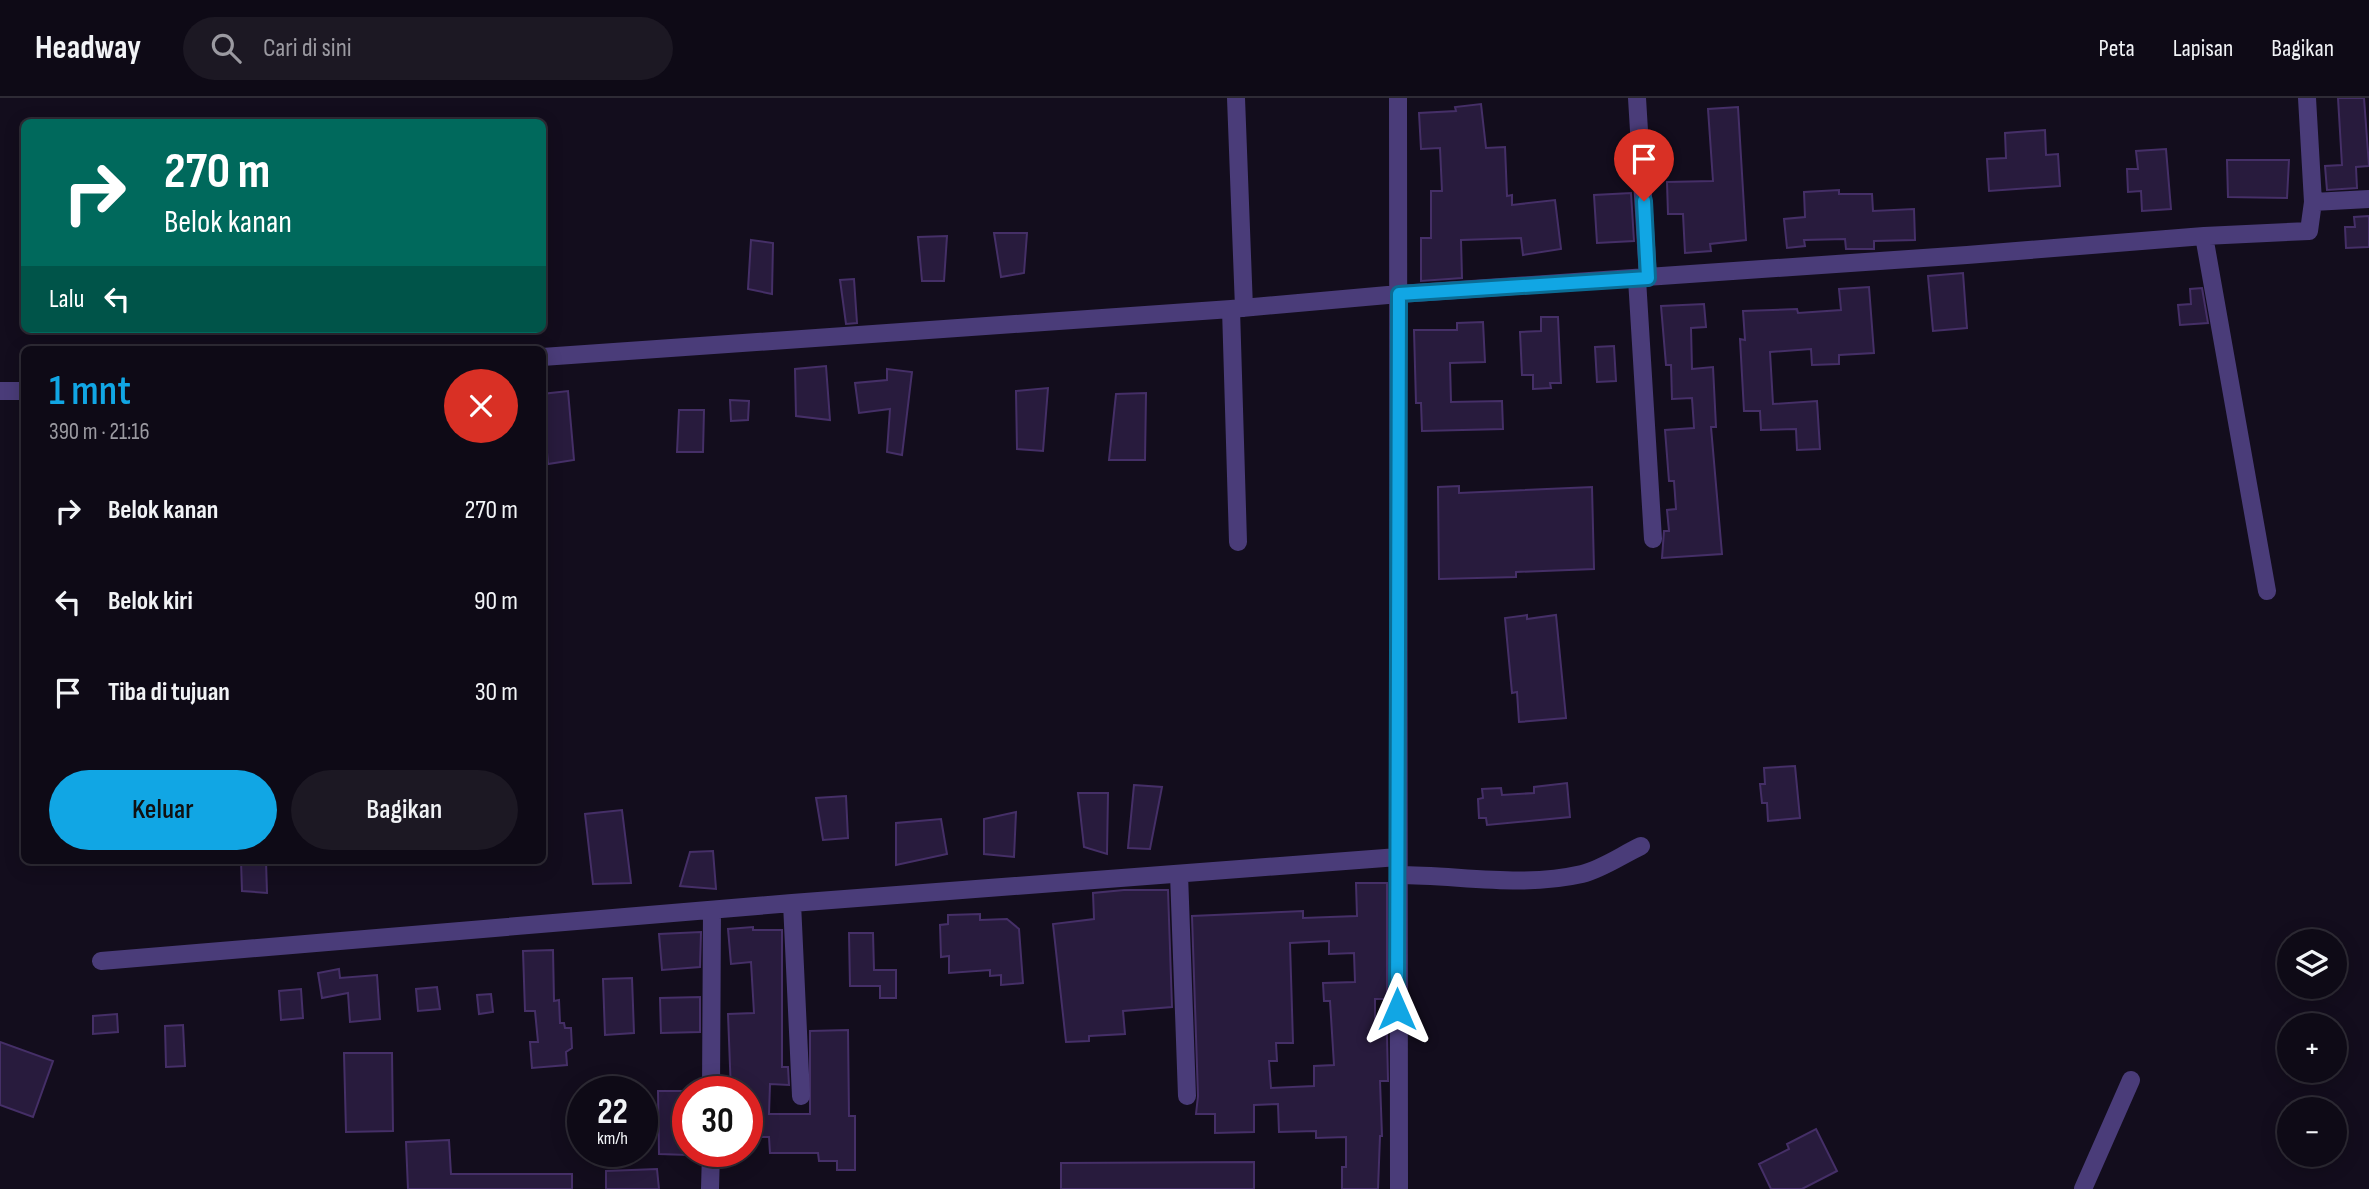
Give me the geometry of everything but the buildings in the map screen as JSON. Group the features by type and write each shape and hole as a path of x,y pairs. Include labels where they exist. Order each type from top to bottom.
{"street":[{"path":"1236,98 1238,542"},
{"path":"1398,98 1399,1189"},
{"path":"1637,98 1653,539"},
{"path":"546,356 1238,309 1399,294 1643,279 2204,236 2309,231 2313,202 2306,98"},
{"path":"2313,202 2369,199"},
{"path":"2204,236 2267,591"},
{"path":"0,391 21,391"},
{"path":"101,961 712,909 1179,874 1398,866 1440,875 1494,881 1543,879 1582,874 1641,846"},
{"path":"1179,874 1187,1096"},
{"path":"792,903 802,1096"},
{"path":"711,1076 712,909"},
{"path":"2083,1189 2132,1080"},
{"path":"710,1167 710,1189"}],"route":[{"path":"1397,1009 1399,294 1648,278 1644,201"}]}
